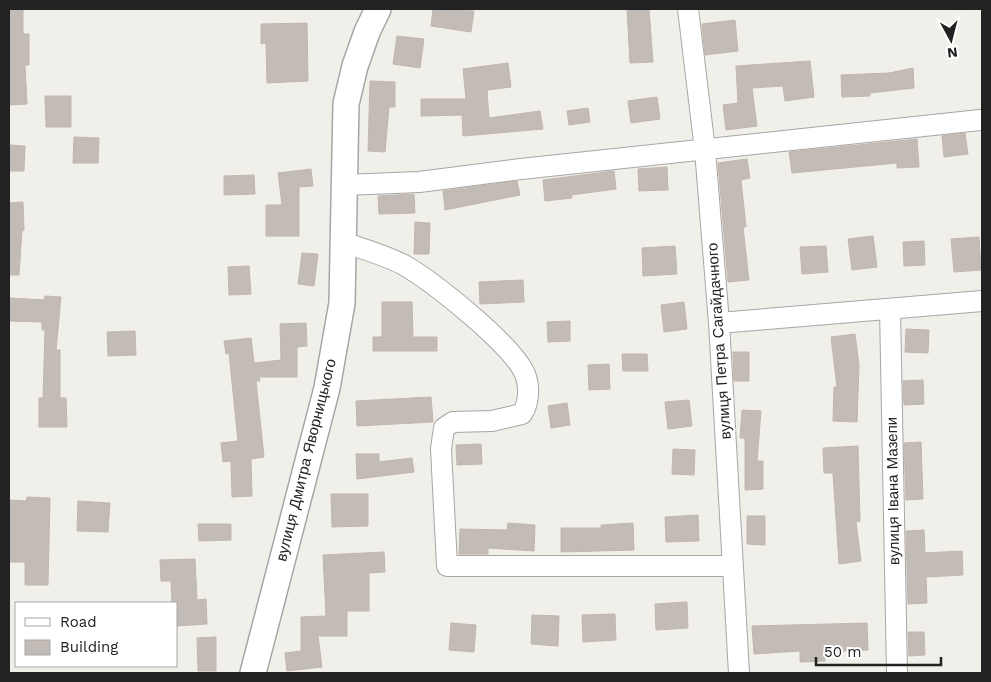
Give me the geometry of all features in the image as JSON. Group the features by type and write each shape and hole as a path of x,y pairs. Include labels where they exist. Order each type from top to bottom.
{"street":[{"name":"вулиця Дмитра Яворницького","path":"253,673 327,388 342,303 346,104 355,66 367,32 378,9"},
{"name":"вулиця Петра Сагайдачного","path":"688,9 705,150 719,323 731,566 739,647 739,673"},
{"path":"344,185 419,182 980,120"},
{"path":"343,242 402,264 437,286 502,344 525,374 528,395 527,407 522,414 492,421 453,422 444,428 441,449 447,566 731,566"},
{"path":"719,323 982,301"},
{"name":"вулиця Івана Мазепи","path":"890,309 896,673"}],"building":[{"path":"9,9 23,9 23,34 29,34 29,65 25,65 27,104 9,105"},
{"path":"433,9 474,11 471,32 431,26"},
{"path":"627,9 649,9 653,62 630,63"},
{"path":"735,20 738,51 705,55 702,24"},
{"path":"307,23 308,81 267,83 266,43 261,44 261,24"},
{"path":"397,36 424,39 420,68 393,64"},
{"path":"810,61 814,97 785,101 783,86 752,88 757,126 726,130 723,105 738,103 736,66"},
{"path":"508,63 511,87 487,90 489,118 540,111 543,129 463,136 462,115 421,116 421,99 466,99 463,69"},
{"path":"913,68 914,88 870,93 870,96 842,97 841,75 889,73"},
{"path":"370,81 395,82 395,107 389,107 385,152 368,151"},
{"path":"45,96 71,96 71,127 46,127"},
{"path":"657,97 660,119 631,123 628,101"},
{"path":"588,108 590,122 569,125 567,111"},
{"path":"965,133 968,154 944,157 942,136"},
{"path":"74,137 99,138 98,163 73,163"},
{"path":"917,139 919,167 897,168 897,163 792,173 789,152"},
{"path":"9,145 25,146 24,171 9,171"},
{"path":"747,159 750,178 741,180 746,227 743,227 749,280 728,282 718,163"},
{"path":"667,167 668,190 639,191 638,169"},
{"path":"311,169 313,186 299,187 299,236 266,236 266,205 282,205 278,173"},
{"path":"614,171 616,189 571,195 572,198 545,201 543,180"},
{"path":"254,175 255,194 224,195 224,176"},
{"path":"517,181 520,195 445,210 443,191"},
{"path":"414,194 415,213 379,214 378,196"},
{"path":"23,202 24,230 22,231 19,275 9,275 9,203"},
{"path":"415,222 430,223 429,254 414,254"},
{"path":"873,236 877,267 852,270 848,239"},
{"path":"979,237 981,270 954,272 951,239"},
{"path":"924,241 925,265 904,266 903,242"},
{"path":"675,246 677,274 643,276 642,248"},
{"path":"826,246 828,272 802,274 800,247"},
{"path":"302,253 318,254 314,286 298,284"},
{"path":"249,266 251,294 229,295 228,267"},
{"path":"523,280 524,302 480,304 479,282"},
{"path":"45,296 61,297 56,350 60,350 60,398 66,398 67,427 39,427 39,398 43,398 45,330 42,330 42,322 9,321 9,298 44,300"},
{"path":"382,302 412,302 413,337 437,337 437,351 373,351 373,337 382,337"},
{"path":"684,302 687,329 664,332 661,305"},
{"path":"570,321 570,341 548,342 547,322"},
{"path":"306,323 307,346 297,347 297,377 259,377 260,381 256,381 264,457 251,459 252,496 232,497 231,461 223,462 221,443 238,441 229,353 226,354 224,341 251,338 254,363 281,360 280,324"},
{"path":"906,329 929,330 928,353 905,352"},
{"path":"135,331 136,355 108,356 107,332"},
{"path":"855,334 859,365 857,422 833,421 834,387 837,387 831,337"},
{"path":"733,352 749,352 749,381 734,381"},
{"path":"622,354 647,354 648,371 623,371"},
{"path":"609,364 610,389 589,390 588,365"},
{"path":"923,380 924,404 904,405 903,381"},
{"path":"431,397 433,422 357,426 356,401"},
{"path":"689,400 692,426 668,429 665,402"},
{"path":"567,403 570,425 551,428 548,406"},
{"path":"742,410 761,411 757,461 763,461 763,489 745,490 745,438 740,438"},
{"path":"921,442 923,499 906,500 904,443"},
{"path":"481,444 482,464 457,465 456,445"},
{"path":"858,446 860,521 856,522 861,561 839,564 833,473 824,473 823,448"},
{"path":"673,449 695,450 694,475 672,474"},
{"path":"356,454 379,454 379,462 412,458 414,472 357,479"},
{"path":"331,494 368,494 368,526 332,527"},
{"path":"27,497 50,498 48,585 25,585 25,562 9,562 9,500 26,501"},
{"path":"78,501 110,503 108,532 77,531"},
{"path":"698,515 699,541 666,542 665,517"},
{"path":"747,516 765,516 765,545 747,544"},
{"path":"508,523 535,525 534,551 488,548 488,554 459,554 460,529 507,530"},
{"path":"633,523 634,550 561,552 561,528 601,528 601,525"},
{"path":"198,524 231,524 231,540 199,541"},
{"path":"924,530 925,553 962,551 963,575 926,577 927,603 908,604 906,531"},
{"path":"384,552 385,572 369,573 369,611 347,611 347,636 318,636 322,667 287,671 285,653 301,651 301,617 326,616 323,555"},
{"path":"195,559 197,600 206,599 207,624 178,626 178,602 172,602 171,581 161,581 160,560"},
{"path":"687,602 688,628 656,630 655,604"},
{"path":"615,614 616,640 583,642 582,615"},
{"path":"532,615 559,616 558,646 531,644"},
{"path":"451,623 476,625 474,652 449,650"},
{"path":"867,623 868,650 825,652 825,661 800,662 800,651 754,654 752,626"},
{"path":"908,632 924,632 925,655 909,656"},
{"path":"216,637 216,671 198,671 197,638"}]}
